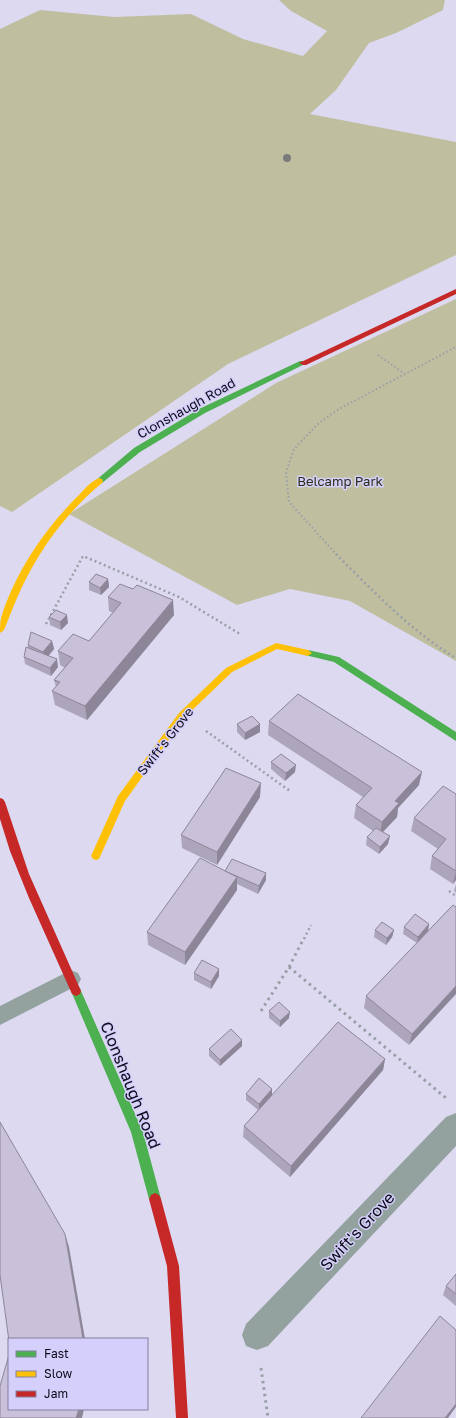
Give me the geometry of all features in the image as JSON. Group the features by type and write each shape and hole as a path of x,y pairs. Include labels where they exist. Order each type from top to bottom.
{"street":[{"name":"Clonshaugh Road","path":"0,630 20,582 42,546 86,491 137,450 202,411 456,291"},
{"name":"Swift's Grove","path":"96,856 121,799 182,715 229,670 276,646 336,659 456,736"},
{"name":"Clonshaugh Road","path":"0,802 4,818 38,909 71,979 137,1132 173,1266 182,1418"},
{"name":"Swift's Grove","path":"257,1335 453,1114"}],"lane":[{"path":"0,1016 71,979"}],"path":[{"path":"354,338 405,374"},
{"path":"456,347 339,409 319,424 294,449 286,473 289,502 320,538 382,600 444,651 456,658"},
{"path":"46,624 83,556 179,597 228,626 264,652"},
{"path":"182,715 290,791"},
{"path":"449,891 456,896"},
{"path":"261,1011 289,967 311,925"},
{"path":"289,967 453,1114"},
{"path":"257,1335 268,1418"}],"green space":[{"path":"279,0 445,0 443,10 396,33 369,43 336,90 310,114 456,142 456,255 228,364 12,512 0,506 0,29 40,10 114,17 191,14 243,39 303,56 327,31 291,11"},
{"name":"Belcamp Park","path":"456,299 456,661 350,601 290,589 237,605 69,514 276,383"}],"building":[{"path":"96,574 108,579 100,588 89,582"},
{"path":"120,584 133,589 137,585 173,600 85,706 52,691 60,682 54,680 73,658 58,651 73,634 89,641 121,603 108,597"},
{"path":"56,610 67,615 60,622 49,617"},
{"path":"31,632 52,641 43,652 28,645"},
{"path":"26,647 57,659 50,668 24,657"},
{"path":"298,694 422,772 395,801 399,803 382,822 356,805 372,788 269,721"},
{"path":"252,716 260,724 245,733 237,724"},
{"path":"281,754 296,765 286,773 271,762"},
{"path":"226,768 261,783 217,852 181,835"},
{"path":"443,786 456,794 456,871 432,856 446,839 414,818"},
{"path":"376,828 390,836 380,847 367,837"},
{"path":"200,858 237,877 185,952 147,932"},
{"path":"232,859 266,873 259,886 225,871"},
{"path":"453,905 456,907 456,986 412,1034 366,996"},
{"path":"415,914 429,924 418,937 404,927"},
{"path":"382,922 394,930 387,938 375,930"},
{"path":"202,960 219,969 211,982 194,973"},
{"path":"279,1002 290,1012 280,1021 269,1011"},
{"path":"338,1022 385,1059 291,1166 244,1126"},
{"path":"231,1029 242,1040 220,1060 209,1049"},
{"path":"259,1078 272,1089 259,1104 246,1094"},
{"path":"0,1122 65,1234 83,1338 9,1338 0,1275"},
{"path":"456,1274 456,1294 446,1286"},
{"path":"440,1316 456,1330 456,1404 445,1418 361,1418"},
{"path":"8,1358 8,1410 79,1410 76,1418 0,1418 0,1386"}],"traffic: fast":[{"path":"99,481 137,450 202,411 303,363"},
{"path":"308,653 336,659 456,737"},
{"path":"76,991 137,1132 155,1199"}],"traffic: slow":[{"path":"0,630 20,582 45,541 65,514 99,481"},
{"path":"96,856 121,799 182,715 229,670 276,646 308,653"}],"traffic: jam":[{"path":"303,363 456,291"},
{"path":"0,802 7,827 24,874 76,991"},
{"path":"155,1199 173,1266 182,1418"}]}
